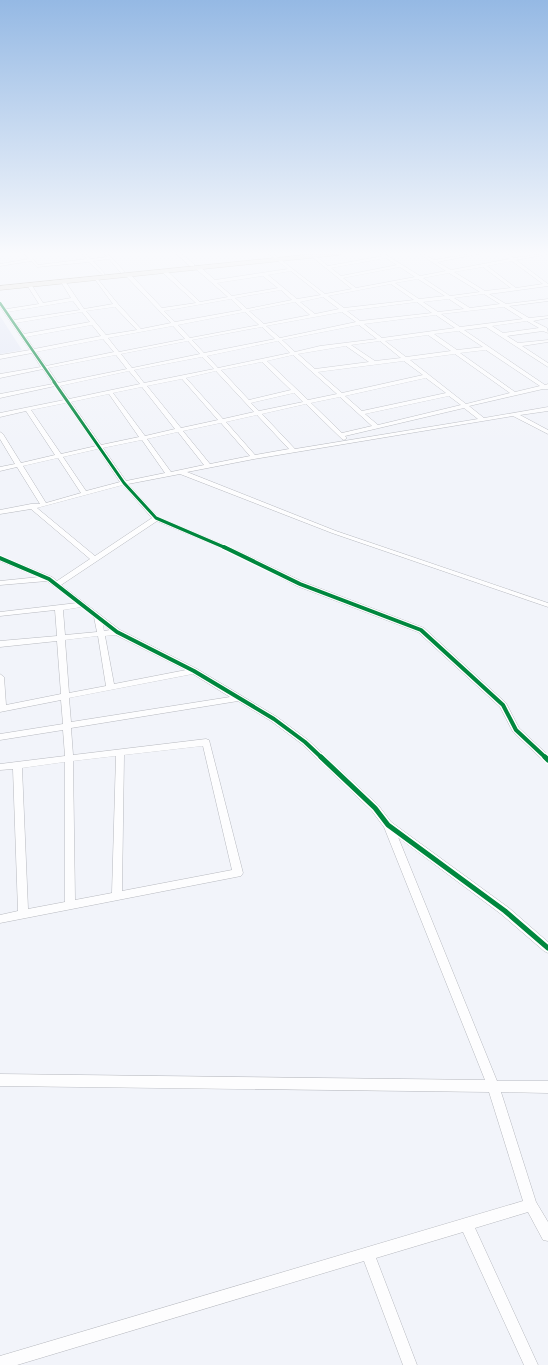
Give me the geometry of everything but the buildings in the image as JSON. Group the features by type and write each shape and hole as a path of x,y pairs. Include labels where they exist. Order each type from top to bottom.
{"street":[{"path":"9,317 124,483 156,518 236,552 300,584 421,630 503,705 516,730 548,760"},
{"path":"13,322 44,317"},
{"path":"88,317 208,466"},
{"path":"128,317 141,331"},
{"path":"168,317 294,451"},
{"path":"0,357 214,317"},
{"path":"252,317 377,427"},
{"path":"0,376 309,317"},
{"path":"352,317 482,419"},
{"path":"0,396 360,323 408,317"},
{"path":"441,317 547,387"},
{"path":"521,317 546,330"},
{"path":"0,415 218,371 294,353 346,344 548,317"},
{"path":"23,336 93,323"},
{"path":"487,325 548,365"},
{"path":"503,335 546,330"},
{"path":"429,333 514,394"},
{"path":"518,345 548,341"},
{"path":"346,344 374,363"},
{"path":"313,370 487,348"},
{"path":"264,361 349,442"},
{"path":"0,468 428,376"},
{"path":"184,378 223,420 254,457"},
{"path":"341,435 464,405 547,387"},
{"path":"247,402 296,391"},
{"path":"110,392 170,474"},
{"path":"361,413 450,394"},
{"path":"0,512 44,505 124,483 254,457 548,408"},
{"path":"27,409 85,494"},
{"path":"513,414 548,432"},
{"path":"0,434 44,505"},
{"path":"181,472 334,532 548,605"},
{"path":"31,506 94,560"},
{"path":"56,585 156,518"},
{"path":"0,558 49,579 117,632 194,671 274,719 305,742 375,808 388,825 493,1086 531,1205 548,1235"},
{"path":"0,583 49,579"},
{"path":"0,614 84,605"},
{"path":"59,608 69,758 70,906"},
{"path":"98,616 110,687"},
{"path":"0,644 117,632"},
{"path":"0,676 1,708 194,671"},
{"path":"0,737 239,698"},
{"path":"0,766 206,742 238,873 0,919"},
{"path":"117,897 120,752"},
{"path":"17,764 23,915"},
{"path":"388,825 505,911 548,948"},
{"path":"0,1080 548,1087"},
{"path":"0,1363 531,1205"},
{"path":"466,1224 531,1365"},
{"path":"368,1254 410,1365"}],"shaded area":[{"path":"0,317 0,317 22,350 0,354"}],"cycle path":[{"path":"9,317 124,483 156,518 236,552 300,584 421,630 503,705 516,730 548,760"},
{"path":"0,558 49,579 117,632 194,671 274,719 305,742 375,808 388,825 505,911 548,948"}]}
